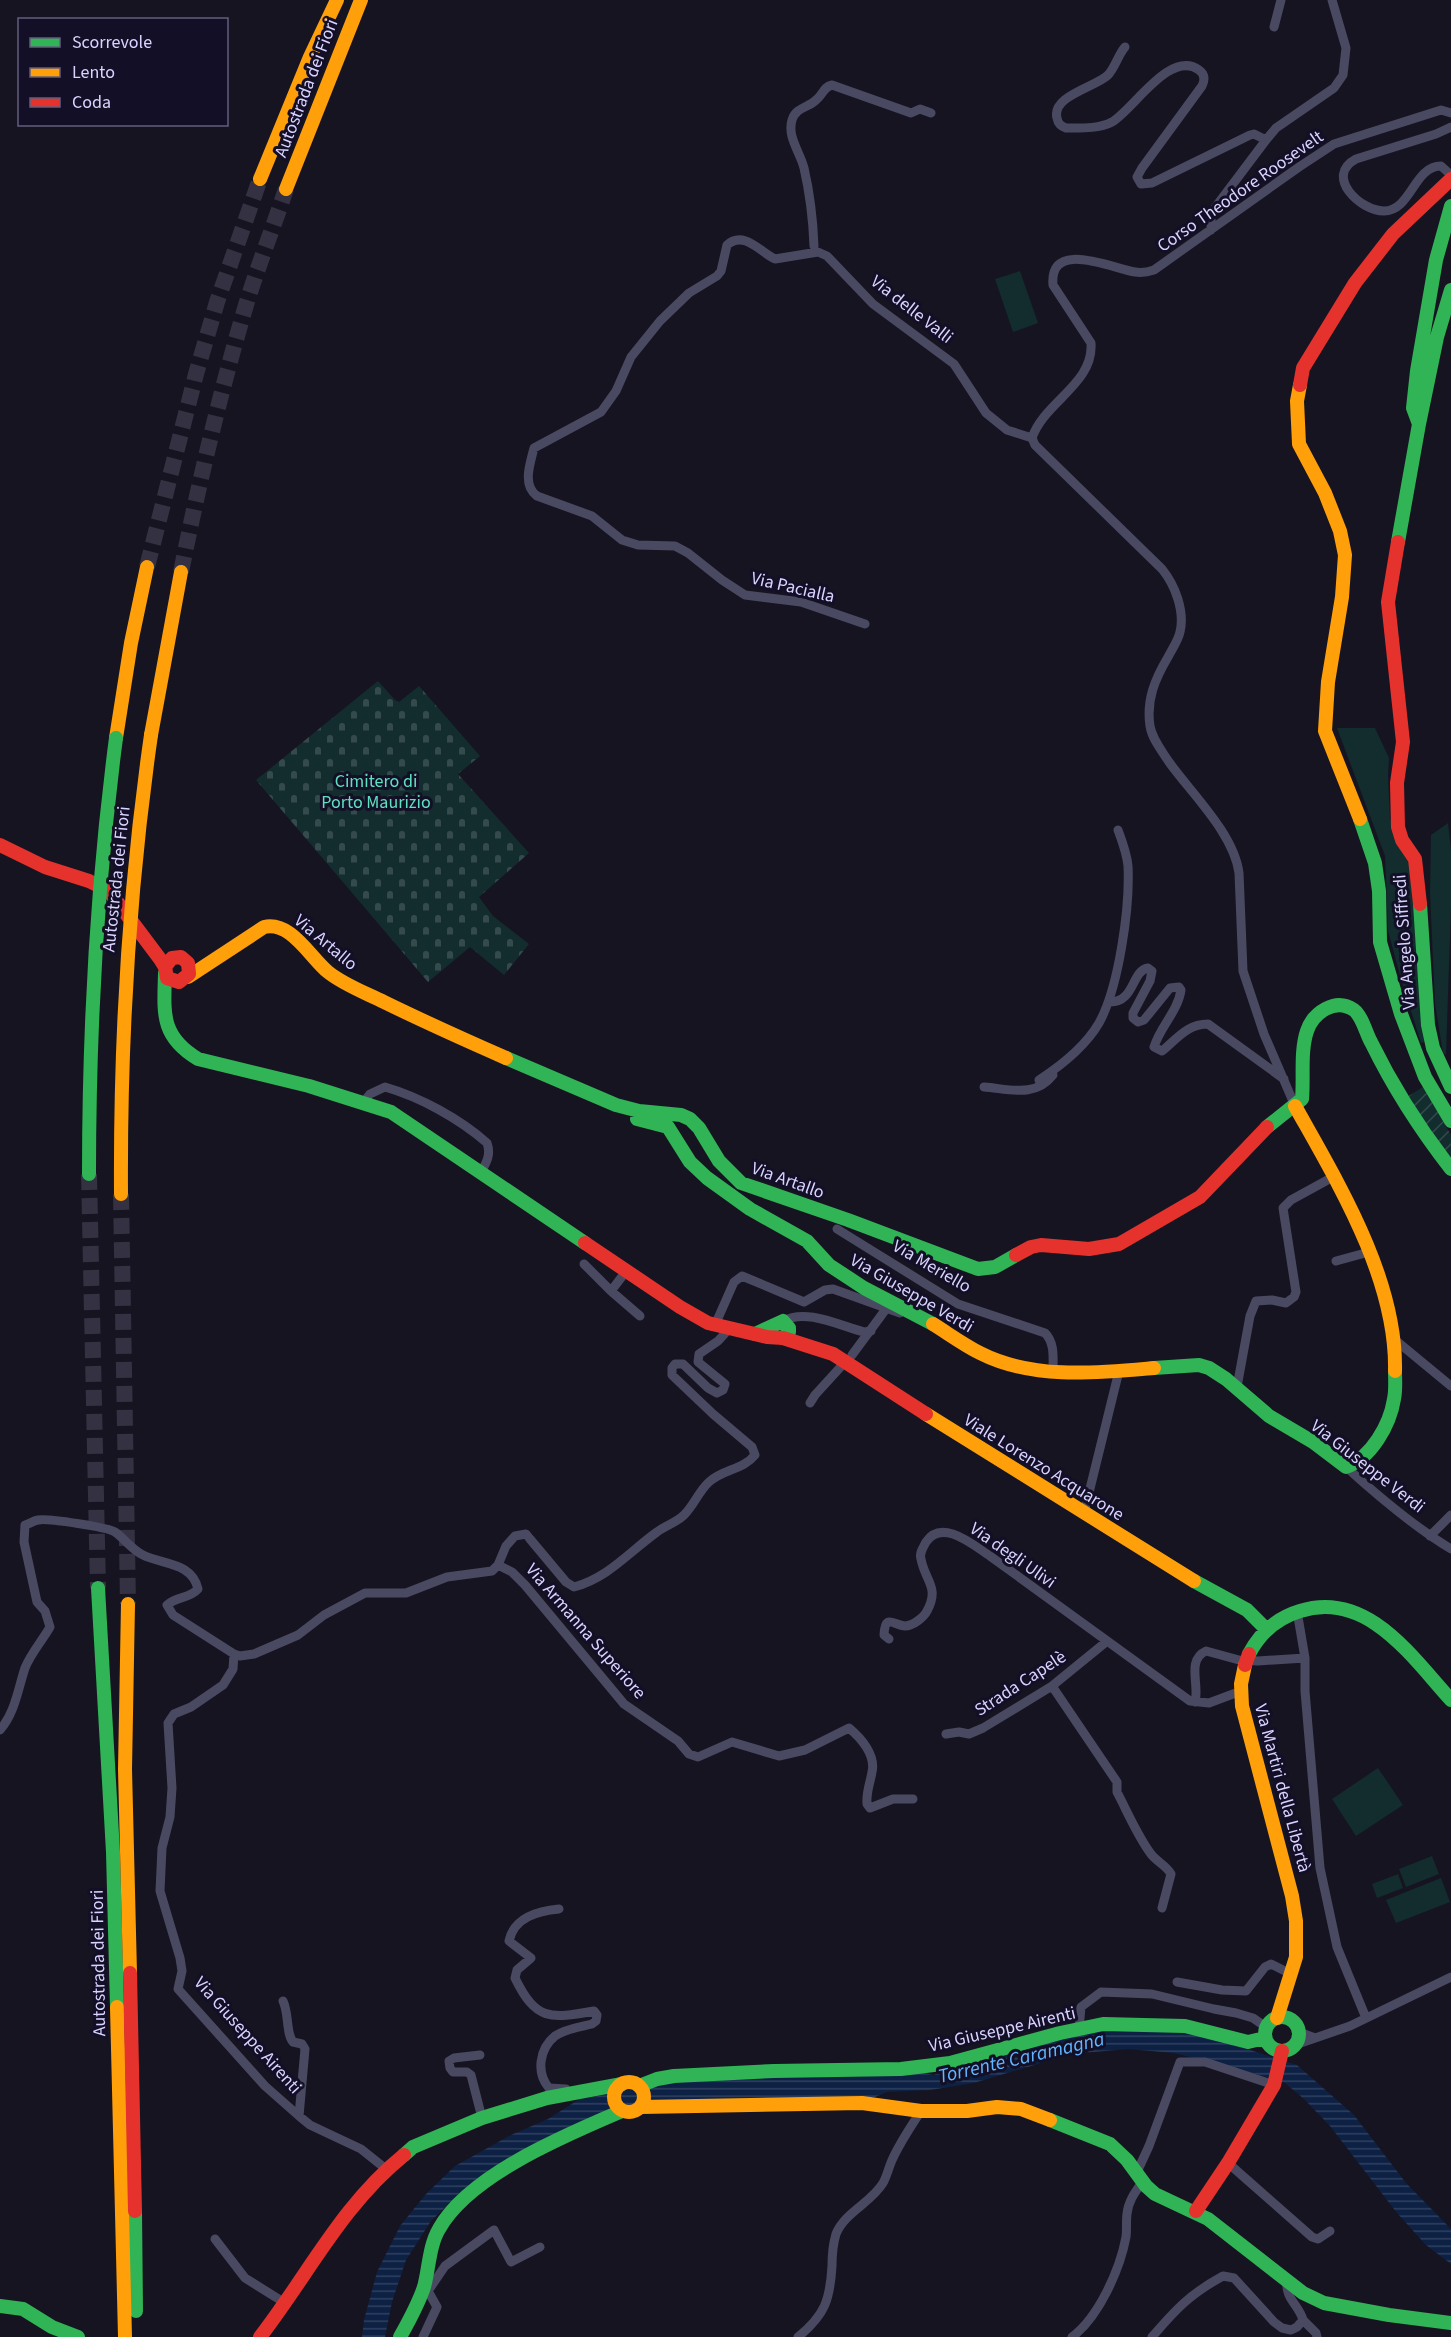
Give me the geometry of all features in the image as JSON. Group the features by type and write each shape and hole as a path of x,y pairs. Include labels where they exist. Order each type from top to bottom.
{"main road":[{"name":"Autostrada dei Fiori","path":"260,179 310,57 337,0"},
{"name":"Autostrada dei Fiori","path":"286,189 361,0"},
{"path":"1451,177 1393,234 1355,283 1303,368 1297,401 1299,444 1329,503 1340,531 1345,555 1342,597 1328,682 1325,731 1335,761 1369,841 1375,863 1379,891 1380,942 1401,1014 1425,1077 1451,1121"},
{"path":"1418,406 1417,371 1436,260 1451,206"},
{"path":"1418,406 1451,290"},
{"name":"Via Angelo Siffredi","path":"1418,406 1419,424 1388,602 1403,742 1396,795 1400,834 1416,859 1419,876 1428,1025 1433,1048 1451,1087"},
{"name":"Autostrada dei Fiori","path":"89,1174 90,1031 96,914 116,738 131,643 147,567"},
{"name":"Autostrada dei Fiori","path":"121,1194 121,1082 126,953 131,897 151,735 180,572"},
{"path":"0,845 45,867 89,881 109,891 151,948 172,964 190,970 172,997 165,1016"},
{"name":"Via Artallo","path":"185,979 264,927 273,925 284,928 329,972 351,986 446,1032 586,1093 628,1108 681,1115 690,1119 699,1128 719,1161 741,1183 986,1270 999,1267 1040,1245 1090,1251 1119,1244 1200,1197 1276,1118 1295,1106"},
{"name":"Via Artallo","path":"172,964 219,956"},
{"path":"172,964 172,981 185,979"},
{"path":"172,964 163,1006 167,1029 176,1046 198,1059 309,1086 391,1112 680,1307 715,1325 729,1329 755,1334 782,1330"},
{"path":"1346,1467 1364,1460 1370,1453 1395,1397 1396,1358 1394,1339 1382,1289 1369,1252 1356,1221 1295,1106 1302,1100 1303,1044 1312,1020 1329,1007 1348,1006 1358,1013 1390,1083 1418,1127 1451,1169"},
{"name":"Via Giuseppe Verdi","path":"586,1093 602,1106 620,1114 668,1127 690,1162 707,1178 750,1209 807,1241 829,1265 864,1288 930,1322 982,1354 1038,1371 1096,1373 1199,1365 1214,1370 1237,1387 1263,1412 1346,1467"},
{"name":"Viale Lorenzo Acquarone","path":"782,1330 800,1343 849,1358 890,1392 1176,1571 1247,1610 1266,1629"},
{"name":"Autostrada dei Fiori","path":"98,1588 128,2123 136,2337"},
{"name":"Autostrada dei Fiori","path":"125,2337 128,2123 125,1792 128,1604"},
{"name":"Via Martiri della Libertà","path":"1269,2028 1283,1999 1296,1957 1296,1944 1294,1904 1244,1713 1241,1691 1247,1660 1256,1641 1266,1629 1297,1611 1314,1606 1339,1607 1367,1616 1389,1634 1451,1700"},
{"path":"1196,2211 1228,2163 1274,2085 1290,2041 1283,1999"},
{"name":"Via Giuseppe Airenti","path":"639,2086 674,2076 774,2071 901,2069 950,2063 1103,2024 1185,2026 1248,2042 1269,2028 1290,2041"},
{"path":"1269,2028 1271,2048 1290,2041"},
{"path":"260,2337 348,2210 386,2169 413,2147 482,2118 569,2094 614,2088 631,2082 639,2086 644,2094 641,2107"},
{"path":"614,2088 615,2104 622,2111"},
{"path":"400,2337 425,2290 439,2229 448,2215 471,2192 559,2139 622,2111 632,2112 641,2107 752,2104 862,2103 921,2110 967,2111 997,2107 1021,2109 1105,2141 1123,2153 1147,2188 1161,2198 1196,2211 1287,2281 1324,2303 1451,2323"},
{"path":"0,2306 23,2309 44,2323 78,2337"}],"street":[{"path":"1274,27 1281,0"},
{"path":"1212,231 1211,213 1276,128 1334,88 1343,75 1346,48 1332,0"},
{"path":"1125,46 1109,74 1069,97 1056,113 1058,121 1066,128 1091,127 1108,123 1117,118 1152,84 1177,66 1190,66 1202,72 1204,77 1202,86 1137,177 1141,184 1152,183 1250,135 1254,134 1266,140"},
{"path":"814,246 813,224 803,166 792,140 792,120 795,114 816,101 825,88 832,85 911,113 920,109 931,113"},
{"name":"Corso Theodore Roosevelt","path":"1032,438 1034,430 1051,408 1082,374 1090,362 1092,352 1091,343 1053,285 1055,269 1068,259 1076,258 1136,272 1149,272 1162,266 1299,166 1334,144 1441,110 1451,113"},
{"path":"1451,127 1436,134 1356,159 1343,173 1344,185 1349,193 1369,207 1386,211 1398,206 1425,172 1433,167 1444,167 1451,177"},
{"name":"Via delle Valli","path":"529,486 529,469 534,448 601,412 616,391 631,357 676,304 689,292 717,276 721,271 727,244 739,239 747,241 775,259 818,252 827,256 873,304 954,364 986,413 1007,430 1032,438"},
{"path":"1032,438 1035,445 1161,569 1170,579 1176,593 1181,621 1180,632 1155,681 1149,700 1150,728 1158,747 1222,833 1236,858 1239,873 1243,971 1264,1034 1295,1106"},
{"name":"Via Pacialla","path":"529,486 531,492 537,496 592,516 622,540 638,545 675,546 745,595 801,602 865,624"},
{"path":"1040,1080 1083,1045 1098,1024 1109,1002 1127,900 1128,864 1118,830"},
{"path":"1109,1002 1116,1002 1125,997 1143,969 1148,968 1152,971 1150,981 1133,1013 1133,1018 1138,1022 1144,1020 1170,988 1179,987 1181,990 1156,1039 1154,1047 1157,1050 1162,1051 1183,1031 1199,1024 1208,1024 1284,1079"},
{"path":"984,1087 1033,1091 1049,1080 1060,1066"},
{"path":"363,1103 370,1094 385,1087 399,1091 440,1112 487,1143 490,1150 481,1172"},
{"path":"1237,1387 1250,1316 1256,1301 1272,1300 1286,1303 1294,1297 1296,1292 1283,1208 1291,1200 1333,1177"},
{"name":"Via Meriello","path":"837,1229 958,1304 1045,1333 1050,1339 1053,1351 1053,1371"},
{"path":"1336,1261 1369,1252"},
{"path":"584,1264 639,1316"},
{"path":"611,1290 627,1270"},
{"path":"715,1325 734,1282 742,1276 804,1302 825,1290 833,1289 922,1322 930,1322"},
{"path":"810,1403 871,1331 886,1309"},
{"path":"782,1330 805,1317 864,1332 871,1331"},
{"path":"0,1730 6,1723 19,1694 32,1652 50,1627 45,1611 37,1602 24,1542 25,1525 39,1520 111,1530 146,1556 177,1564 196,1580 198,1589 190,1597 173,1600 167,1605 169,1611 180,1621 240,1656 255,1654 290,1639 324,1615 365,1593 406,1593 447,1577 492,1571 498,1564 506,1546 515,1536 526,1534 566,1582 574,1587 585,1584 620,1563 660,1529 675,1523 691,1507 711,1480 740,1467 755,1455 752,1447 672,1375 672,1368 675,1365 683,1364 708,1388 717,1393 723,1390 725,1384 699,1362 699,1354 718,1341 729,1329"},
{"path":"1394,1339 1451,1386"},
{"path":"1084,1513 1119,1371"},
{"name":"Via Giuseppe Verdi","path":"1346,1467 1372,1491 1430,1536 1451,1549"},
{"path":"1430,1536 1451,1515"},
{"name":"Via degli Ulivi","path":"889,1639 884,1635 884,1627 888,1622 894,1621 904,1626 913,1624 926,1614 933,1597 931,1583 920,1558 921,1551 929,1538 938,1533 955,1534 990,1556 1186,1699 1195,1702"},
{"name":"Via Armanna Superiore","path":"498,1564 512,1572 525,1585 624,1704 678,1741 689,1754 698,1757 732,1742 773,1755 794,1754 849,1728 872,1757 873,1764 866,1794 870,1808 892,1799 913,1799"},
{"path":"1297,1611 1305,1658 1305,1691 1320,1868 1337,1947 1366,2018"},
{"name":"Strada Capelè","path":"946,1734 959,1732 966,1735 976,1731 1052,1686 1106,1642"},
{"path":"1241,1691 1209,1703 1195,1702 1198,1691 1194,1663 1196,1658 1206,1651 1239,1660 1305,1658"},
{"name":"Via Giuseppe Airenti","path":"234,1654 233,1669 223,1685 191,1707 174,1714 169,1720 172,1788 170,1817 162,1848 160,1890 180,1958 182,1971 178,1989 265,2086 299,2116 310,2125 361,2149 386,2169"},
{"path":"1052,1686 1117,1782 1117,1792 1145,1846 1154,1858 1168,1868 1171,1874 1162,1908"},
{"path":"559,1909 530,1916 514,1929 509,1941 531,1958 517,1970 515,1977 533,2006 540,2012 557,2016 594,2011 597,2015 596,2021 592,2024 555,2036 542,2057 541,2073 545,2083 549,2088 566,2089 569,2094"},
{"path":"1177,1982 1222,1990 1246,1991 1265,1967 1271,1964 1291,1974"},
{"path":"1290,2041 1315,2038 1345,2029 1451,1977"},
{"path":"1079,2029 1081,2007 1103,1992 1152,1994 1253,2018 1269,2028"},
{"name":"Via Giuseppe Airenti","path":"283,2001 288,2010 290,2038 294,2042 302,2043 305,2049 299,2116"},
{"path":"480,2055 454,2058 449,2061 453,2072 466,2072 471,2075 482,2118"},
{"path":"1072,2337 1079,2332 1100,2304 1119,2261 1126,2236 1127,2212 1180,2062 1205,2062 1274,2085"},
{"path":"798,2337 813,2324 825,2307 830,2293 836,2235 849,2216 870,2199 883,2183 892,2158 921,2110"},
{"path":"1228,2163 1312,2237 1318,2240 1330,2231"},
{"path":"423,2337 436,2307 425,2290 445,2266 494,2230 511,2262 540,2247"},
{"path":"215,2239 244,2278 285,2303"},
{"path":"1152,2337 1180,2304 1197,2290 1223,2276 1234,2278 1282,2328 1291,2331 1303,2320"},
{"path":"1287,2281 1286,2292 1301,2312 1303,2320 1317,2337"}],"green space":[{"path":"1020,271 1038,323 1013,332 995,279"},
{"name":"Cimitero di Porto Maurizio","path":"378,681 399,702 419,686 480,756 458,774 529,853 479,897 493,916 529,944 504,975 470,947 428,982 256,780"},
{"path":"1337,728 1375,728 1389,758 1390,819 1410,862 1427,1041 1421,1043 1388,931 1385,856"},
{"path":"1448,823 1451,850 1451,906 1446,1055 1443,1053 1435,1004 1430,893 1431,835"},
{"path":"1423,1087 1451,1135 1451,1157 1421,1120 1407,1097"},
{"path":"1378,1768 1403,1805 1356,1836 1332,1799"},
{"path":"1432,1856 1439,1874 1406,1887 1399,1869"},
{"path":"1398,1874 1403,1888 1377,1898 1372,1884"},
{"path":"1441,1878 1450,1902 1396,1923 1386,1900"}],"water":[{"name":"Torrente Caramagna","path":"1105,2028 1172,2029 1213,2038 1297,2065 1354,2115 1406,2183 1451,2229 1451,2264 1426,2245 1397,2213 1330,2126 1285,2083 1174,2053 1128,2049 1071,2054 974,2083 930,2090 887,2092 875,2097 658,2103 606,2112 502,2166 460,2193 431,2221 406,2260 392,2302 385,2337 362,2337 364,2320 377,2272 400,2226 426,2194 455,2166 511,2135 548,2119 578,2100 685,2079 924,2073 933,2075 1072,2034"}],"tunnel":[{"path":"147,567 196,374 217,302 260,179"},
{"path":"181,572 210,438 236,338 286,189"},
{"path":"89,1174 98,1588"},
{"path":"121,1194 128,1604"}],"traffic: fast":[{"path":"1398,542 1419,424 1413,408 1417,371 1436,260 1451,206"},
{"path":"1419,424 1437,337 1451,290"},
{"path":"89,1174 95,956 116,738"},
{"path":"1360,819 1375,863 1379,891 1380,942 1401,1014 1425,1077 1451,1121"},
{"path":"1420,904 1428,1025 1433,1048 1451,1087"},
{"path":"165,973 164,1000 167,1022 177,1041 198,1059 309,1086 391,1112 585,1243"},
{"path":"1267,1127 1302,1099 1304,1047 1310,1024 1319,1013 1332,1006 1347,1006 1359,1016 1398,1092 1451,1169"},
{"path":"506,1058 616,1105 639,1111 681,1115 690,1119 699,1128 719,1161 741,1183 978,1269 995,1267 1016,1255"},
{"path":"637,1119 668,1127 690,1162 707,1178 750,1209 807,1241 829,1265 864,1288 933,1324"},
{"path":"755,1334 783,1321 789,1328 789,1332 783,1338"},
{"path":"1154,1368 1199,1365 1209,1368 1226,1379 1269,1416 1313,1442 1346,1467 1363,1456 1384,1430 1394,1399 1395,1371"},
{"path":"1194,1581 1247,1610 1266,1629"},
{"path":"98,1588 113,1852 117,2007"},
{"path":"1249,1654 1258,1639 1270,1627 1292,1614 1324,1607 1346,1610 1367,1618 1386,1631 1451,1700"},
{"path":"1282,2017 1294,2022 1299,2034 1294,2046 1282,2051 1270,2046 1265,2034 1270,2022 1282,2017"},
{"path":"639,2086 674,2076 774,2071 901,2069 950,2063 1060,2033 1103,2024 1185,2026 1248,2042 1265,2038"},
{"path":"404,2155 413,2147 482,2118 547,2098 622,2084"},
{"path":"400,2337 424,2287 436,2236 453,2209 495,2174 547,2145 622,2111"},
{"path":"1050,2120 1110,2144 1127,2160 1146,2186 1155,2194 1208,2219 1303,2293 1324,2303 1451,2323"},
{"path":"135,2211 136,2311"},
{"path":"0,2306 23,2309 52,2327 78,2337"}],"traffic: slow":[{"path":"260,179 310,57 337,0"},
{"path":"286,189 361,0"},
{"path":"1300,385 1297,401 1299,444 1325,493 1340,531 1345,555 1342,597 1328,682 1325,731 1360,819"},
{"path":"116,738 131,643 147,567"},
{"path":"151,735 181,572"},
{"path":"121,1194 122,1079 127,964 143,792 151,735"},
{"path":"188,977 264,927 283,929 299,941 328,972 341,981 506,1058"},
{"path":"1295,1106 1346,1199 1376,1267 1393,1336 1395,1371"},
{"path":"933,1324 980,1353 1000,1362 1022,1367 1043,1371 1088,1373 1154,1368"},
{"path":"926,1414 1194,1581"},
{"path":"128,1604 125,1769 130,1973"},
{"path":"1245,1665 1241,1684 1242,1706 1292,1896 1296,1921 1296,1957 1277,2018"},
{"path":"117,2007 125,2337"},
{"path":"629,2082 640,2086 644,2097 640,2108 629,2112 618,2108 614,2097 618,2086 629,2082"},
{"path":"641,2107 862,2103 921,2111 967,2111 997,2107 1021,2109 1050,2120"}],"traffic: jam":[{"path":"1300,385 1303,368 1355,283 1393,234 1451,179"},
{"path":"1398,542 1388,602 1403,742 1397,783 1398,827 1402,840 1415,859 1420,904"},
{"path":"0,845 45,867 89,881 109,891 160,959 165,967 167,978 179,982 189,974 188,963 181,957 172,958 165,967"},
{"path":"1016,1255 1031,1247 1041,1245 1089,1249 1119,1244 1200,1197 1267,1127"},
{"path":"585,1243 680,1307 708,1323 767,1337 783,1338 833,1354 926,1414"},
{"path":"1245,1665 1249,1654"},
{"path":"130,1973 135,2211"},
{"path":"1196,2211 1228,2163 1274,2085 1282,2051"},
{"path":"260,2337 344,2218 362,2196 404,2155"}]}
